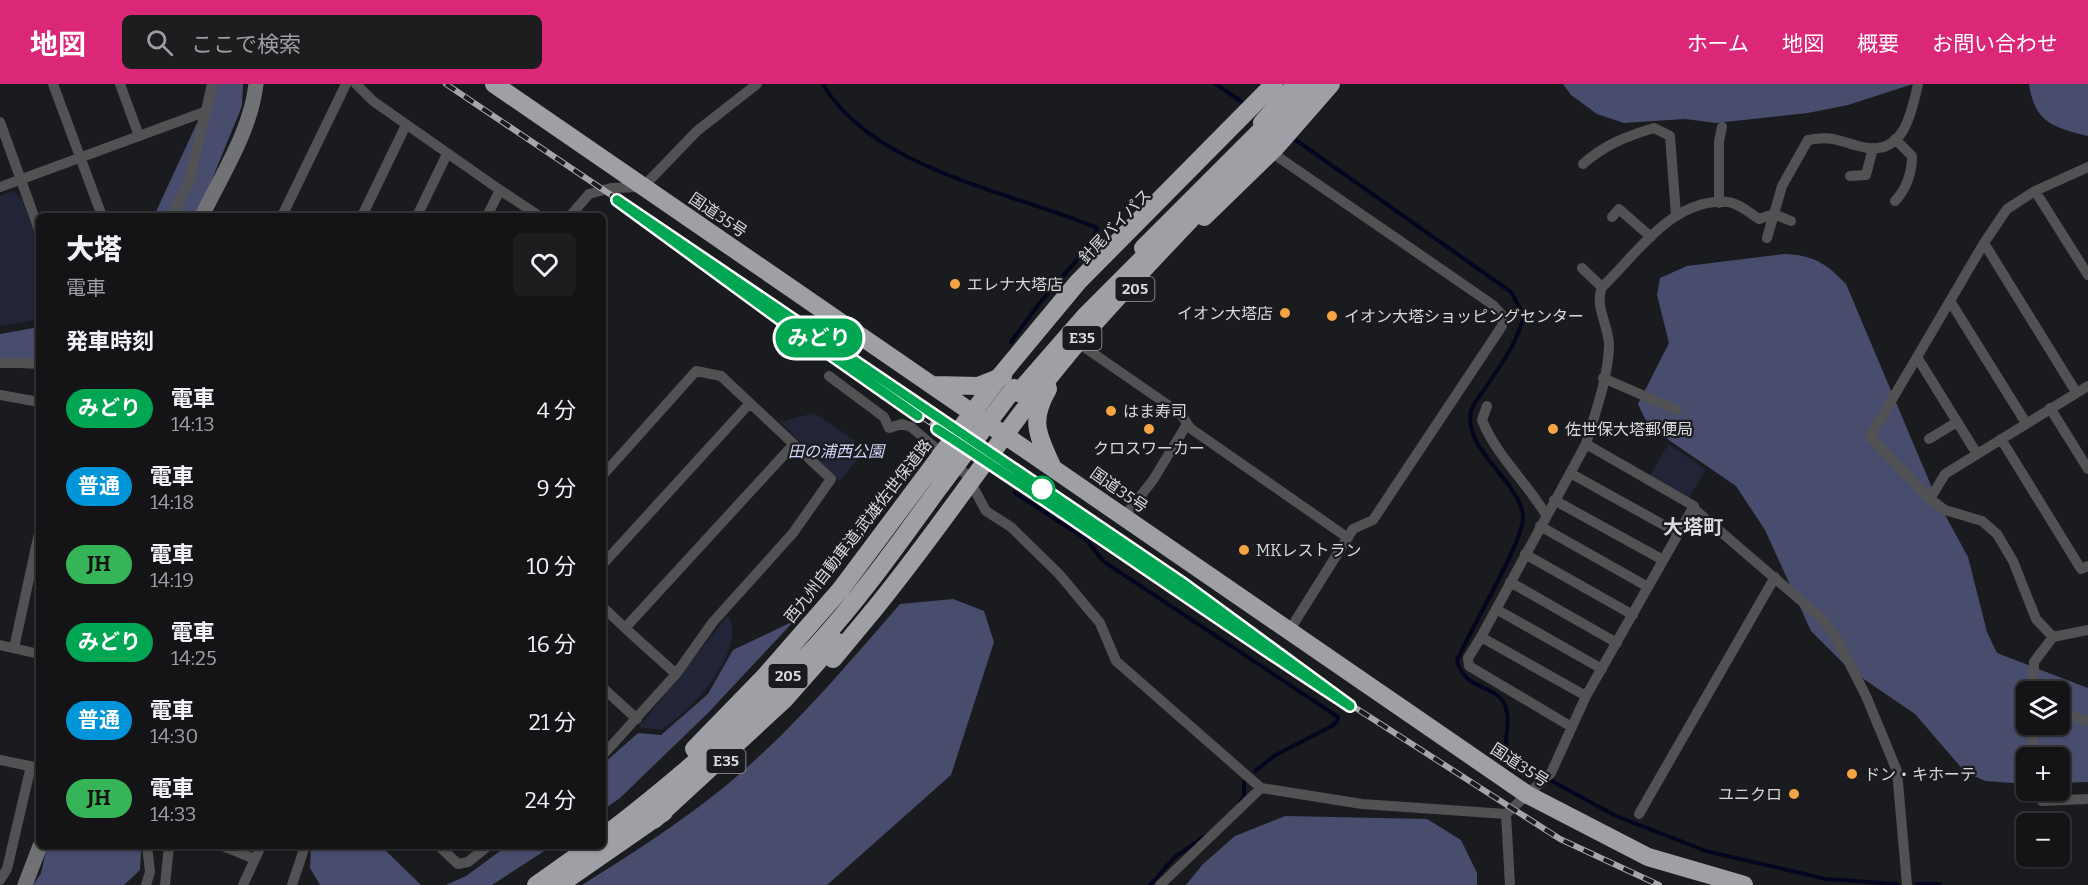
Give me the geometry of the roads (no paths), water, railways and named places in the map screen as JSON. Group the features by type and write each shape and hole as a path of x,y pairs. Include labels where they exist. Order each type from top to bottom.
{"highway":[{"name":"国道35号","path":"494,84 1289,631 1535,790 1648,857 1744,885"},
{"name":"西九州自動車道;武雄佐世保道路","path":"606,826 677,765 765,676 842,589 1000,376 1078,282 1274,84"},
{"name":"針尾バイパス","path":"1277,118 1284,84"},
{"path":"1016,391 1120,279 1261,139 1277,118 1296,84"},
{"name":"205","path":"1277,118 1305,84"},
{"name":"E35","path":"559,885 654,820 734,755 789,704 833,658 913,562 1042,386 1077,344 1264,144 1314,84"},
{"path":"1277,118 1319,84"},
{"name":"針尾バイパス","path":"1261,139 1131,236 1018,365 994,398 991,414 995,428 1009,425 1024,415 1154,269 1261,139 1277,118 1331,84"},
{"name":"205","path":"606,835 681,774 775,689 862,592 1016,391 1115,275 1217,174 1261,139"},
{"path":"932,385 978,386 1004,376 1018,365"},
{"path":"1048,388 1038,405 1036,417 1037,430 1053,468"},
{"path":"654,820 784,700 819,661 877,587 944,487"},
{"path":"526,885 577,849"},
{"path":"536,885 587,849"}],"street":[{"path":"53,84 101,213"},
{"path":"120,84 138,135"},
{"path":"173,213 190,178 212,84"},
{"path":"203,213 241,136 254,102 256,84"},
{"path":"283,213 346,84"},
{"path":"356,84 373,101 406,125 534,213"},
{"path":"573,213 589,194 611,188 643,187 698,131 757,84"},
{"path":"1767,238 1782,186 1808,140 1826,136 1873,148 1895,139 1908,126 1918,84"},
{"path":"0,187 207,111"},
{"path":"0,122 36,222"},
{"path":"363,213 406,125"},
{"path":"1719,203 1719,141 1722,127"},
{"path":"1582,164 1598,150 1624,137 1654,128 1670,136 1676,214"},
{"path":"1261,139 1493,305 1503,316 1502,326 1374,520 1353,530 1289,631"},
{"path":"1895,139 1912,156 1906,189 1895,201"},
{"path":"1850,176 1866,175 1873,148"},
{"path":"418,213 447,154"},
{"path":"2053,637 2036,619 2013,561 1997,534 1982,521 1945,510 1930,499 1870,436 1984,243 2007,209 2035,190 2088,167"},
{"path":"488,213 500,190"},
{"path":"2035,190 2088,275"},
{"path":"1570,726 1469,666 1468,657 1586,444 1609,347 1598,298 1602,287 1676,214 1691,207 1729,201 1759,219 1774,213 1791,221"},
{"path":"1618,210 1651,237"},
{"path":"1984,243 2076,392"},
{"path":"1582,268 1602,287"},
{"path":"1950,301 2026,423"},
{"path":"1084,346 1181,414 1187,424 1348,538"},
{"path":"1917,357 1977,454"},
{"path":"0,363 36,363"},
{"path":"606,472 696,371 721,376 831,479 794,533 713,622 676,674 606,752"},
{"path":"829,375 884,417 889,428 902,424 911,427 966,474 986,511 1011,527 1059,574 1100,623 1116,661 1261,788 1362,804 1506,814 1535,790 1551,772 1570,726 1586,696 1693,508"},
{"path":"1603,378 1677,410"},
{"path":"1930,499 1945,474 2088,386"},
{"path":"1,399 36,402"},
{"path":"606,561 750,403"},
{"path":"1487,406 1482,420 1492,442 1503,459 1532,491 1546,515"},
{"path":"2050,408 2088,469"},
{"path":"1929,439 1957,422"},
{"path":"1124,517 1153,480 1187,424"},
{"path":"2001,439 2081,569 2088,566"},
{"path":"625,628 794,444"},
{"path":"1586,444 1694,506 1693,508 1819,616 1836,637 1866,696 1897,771 1907,885"},
{"path":"1570,473 1678,533"},
{"path":"1554,500 1663,560"},
{"path":"1540,526 1648,587"},
{"path":"14,648 36,547"},
{"path":"1525,554 1633,615"},
{"path":"1639,814 1775,577"},
{"path":"1510,582 1617,643"},
{"path":"1496,609 1602,669"},
{"path":"606,610 676,674"},
{"path":"2033,681 2034,662 2053,637 2088,630"},
{"path":"1481,637 1586,696"},
{"path":"0,645 36,653"},
{"path":"606,691 637,719"},
{"path":"2070,716 2088,721"},
{"path":"0,760 35,767 3,880"},
{"path":"1160,885 1261,788"},
{"path":"2070,800 2088,799"},
{"path":"1506,814 1510,885"},
{"path":"25,885 39,849"},
{"path":"146,885 150,872 147,849"},
{"path":"165,885 169,849"},
{"path":"230,849 255,859"},
{"path":"243,885 260,849"},
{"path":"292,885 303,849"},
{"path":"443,849 458,864 468,862 484,849"}],"waterway":[{"path":"823,84 845,113 875,137 909,157 946,174 1097,228 1093,241 1038,305 1011,342"},
{"path":"1216,84 1245,104"},
{"path":"1293,138 1511,292 1524,316 1509,352 1471,411 1471,425 1475,438 1519,502 1523,515 1521,527 1516,544 1457,661 1467,678 1502,700 1508,721 1506,746 1511,759 1616,816 1706,851 1826,879 1897,884"},
{"path":"1015,493 1086,539 1103,561 1338,717 1337,722 1330,727 1274,756 1255,771"},
{"path":"1240,802 1244,796 1244,782"},
{"path":"1150,885 1175,857 1205,836"},
{"path":"1917,884 1940,884"}],"railway":[{"path":"446,84 623,203"},
{"path":"617,199 781,320 1220,621 1560,839 1659,885"},
{"path":"920,406 962,435"},
{"path":"1136,552 1242,626"}],"train":[{"name":"みどり","path":"918,416 781,320 617,200 1181,582 1350,706 1220,621 1039,495 937,429"}],"place":[{"name":"エレナ大塔店","path":"955,284"},
{"name":"イオン大塔店","path":"1285,313"},
{"name":"イオン大塔ショッピングセンター","path":"1332,316"},
{"name":"はま寿司","path":"1111,411"},
{"name":"クロスワーカー","path":"1149,429"},
{"name":"佐世保大塔郵便局","path":"1553,429"},
{"name":"MKレストラン","path":"1244,550"},
{"name":"ドン・キホーテ","path":"1852,774"},
{"name":"ユニクロ","path":"1794,794"}],"district":[{"name":"大塔町","path":"1693,527"}],"park label":[{"name":"田の浦西公園","path":"836,451"}]}
